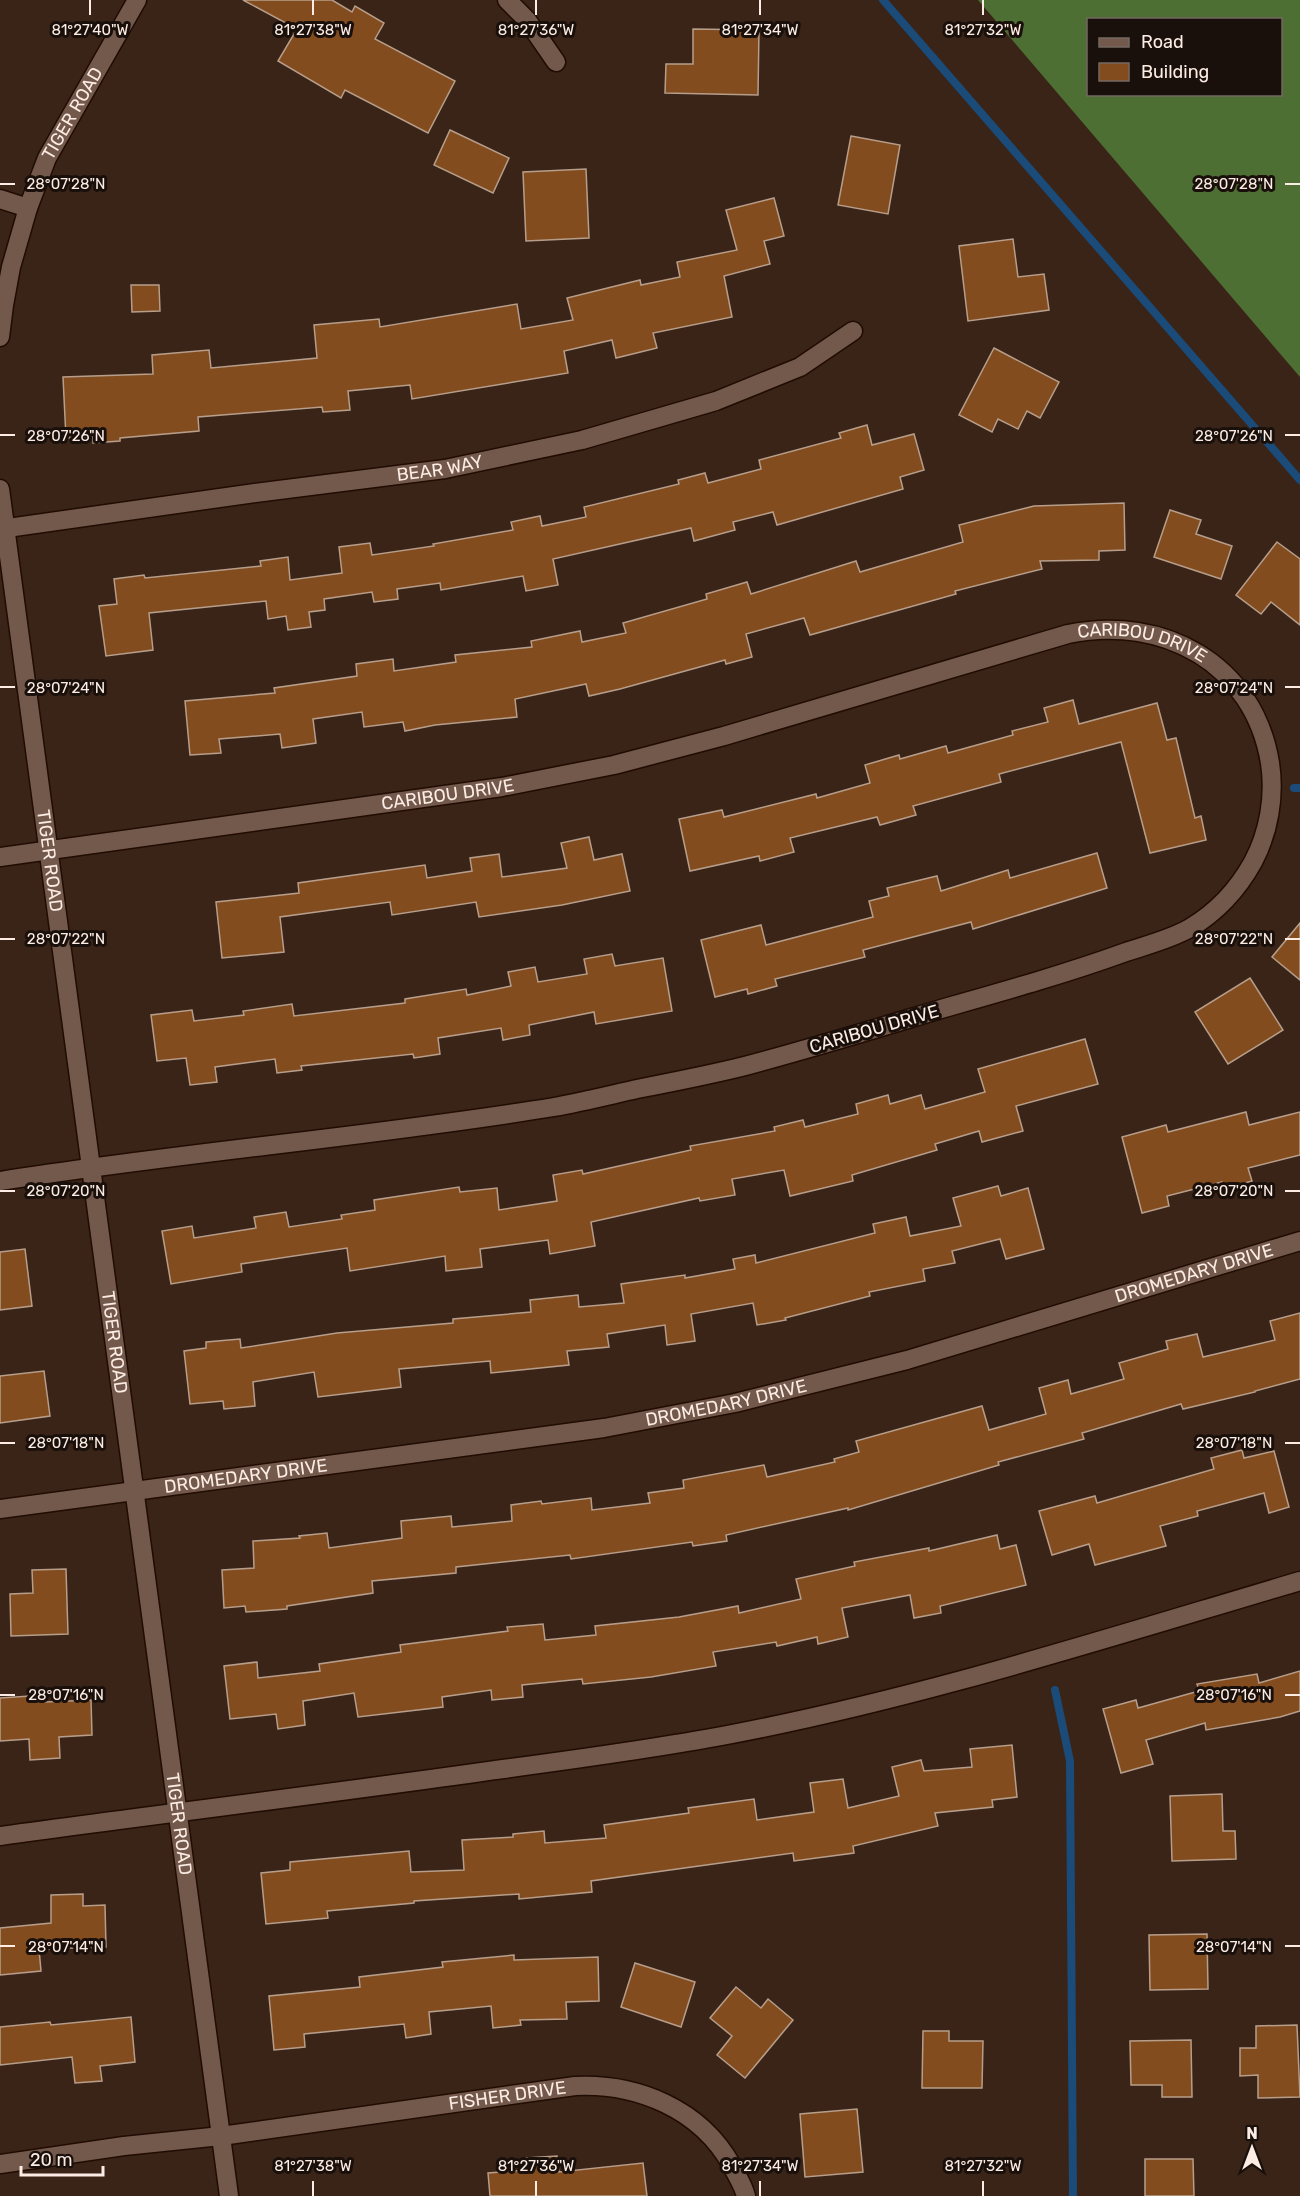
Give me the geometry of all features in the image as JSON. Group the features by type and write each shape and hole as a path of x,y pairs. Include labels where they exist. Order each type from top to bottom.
{"street":[{"name":"TIGER ROAD","path":"0,337 11,267 28,208 47,158 136,0"},
{"path":"507,0 527,20 556,62"},
{"path":"0,199 28,208"},
{"name":"BEAR WAY","path":"3,529 445,469 582,440 716,401 800,367 853,331"},
{"name":"TIGER ROAD","path":"0,489 3,529 49,849 229,2196"},
{"name":"CARIBOU DRIVE","path":"0,857 502,787 614,765 724,736 1068,633 1108,628 1128,629 1168,639 1186,647 1220,669 1247,699 1259,723 1267,749 1271,775 1271,802 1266,828 1257,854 1244,877 1228,898 1186,931 1070,972 742,1067 557,1106 346,1136 90,1167 0,1181"},
{"name":"DROMEDARY DRIVE","path":"0,1509 604,1428 735,1403 907,1360 1300,1241"},
{"path":"0,1836 657,1748 807,1719 968,1680 1300,1581"},
{"name":"FISHER DRIVE","path":"0,2164 124,2146 220,2136 574,2086 614,2086 651,2096 669,2104 693,2121 726,2156 746,2196"}],"green space":[{"path":"978,0 1300,0 1300,377"}],"building":[{"path":"243,0 332,0 352,12 355,6 384,23 375,39 455,81 428,133 345,90 341,98 278,61 297,29"},
{"path":"693,29 759,30 758,95 665,93 666,64 693,64"},
{"path":"450,130 509,158 493,193 434,165"},
{"path":"851,136 900,145 888,214 838,205"},
{"path":"586,169 589,238 526,241 523,172"},
{"path":"774,198 784,236 764,241 770,264 724,276 732,317 653,333 657,348 616,358 612,340 564,351 568,373 412,399 410,385 348,391 350,410 323,412 322,407 198,417 199,431 120,438 120,441 93,443 93,436 66,438 63,377 153,374 152,355 209,350 211,368 317,358 314,325 379,319 380,327 517,304 521,329 573,320 567,298 640,280 641,285 680,277 677,262 737,250 726,210"},
{"path":"1013,239 1018,277 1044,274 1049,310 968,321 959,246"},
{"path":"131,285 159,285 160,311 132,312"},
{"path":"994,348 1059,382 1040,418 1027,411 1018,429 998,419 992,432 959,415"},
{"path":"867,425 872,445 914,434 924,470 900,477 903,489 777,525 773,512 733,522 735,530 694,541 691,528 553,559 558,585 526,591 523,576 441,590 440,583 397,589 398,599 374,602 372,592 324,599 325,610 309,612 311,627 288,630 286,616 268,619 266,601 149,613 153,650 106,656 99,606 117,604 114,579 261,566 260,561 288,557 290,580 342,573 339,547 370,543 372,555 434,546 433,544 513,530 511,522 540,516 542,526 586,517 584,507 679,484 678,480 705,473 708,483 761,469 759,460 841,438 839,433"},
{"path":"1124,503 1125,550 1099,551 1099,560 1040,561 1042,569 955,591 956,594 810,635 804,618 746,634 752,657 726,664 725,660 589,696 586,684 515,699 517,717 435,725 405,731 403,722 364,727 362,712 313,719 316,743 282,748 280,734 219,739 221,753 190,755 185,701 275,693 274,688 357,676 356,664 393,659 394,671 456,662 455,655 532,647 531,641 580,631 582,642 626,633 623,623 707,599 706,594 747,582 751,594 856,561 860,572 963,542 959,525 1034,506"},
{"path":"1170,510 1201,520 1196,534 1232,546 1221,579 1154,557"},
{"path":"1277,542 1300,559 1300,625 1271,602 1261,614 1236,595"},
{"path":"1073,700 1079,724 1157,703 1167,740 1176,738 1195,818 1201,816 1206,840 1150,853 1121,742 999,774 1001,782 913,806 916,815 880,825 877,817 790,838 794,852 760,861 759,856 690,871 679,819 722,810 724,817 816,794 817,798 870,783 865,765 899,755 900,759 946,746 948,753 1013,735 1012,731 1048,722 1044,708"},
{"path":"589,837 594,860 622,854 630,891 562,905 479,917 476,902 392,915 390,902 280,917 284,952 222,958 216,902 299,893 298,883 425,865 427,878 472,871 470,858 499,854 502,877 567,868 561,843"},
{"path":"1097,853 1107,888 973,929 971,922 863,950 865,957 775,979 777,986 748,994 747,989 715,997 701,940 761,925 766,945 873,917 869,901 889,896 887,888 937,876 941,891 1008,870 1010,878"},
{"path":"1300,923 1300,980 1272,957"},
{"path":"612,954 615,966 663,958 672,1011 596,1024 594,1012 529,1025 530,1035 503,1040 501,1028 438,1038 440,1054 414,1058 413,1054 301,1066 302,1070 277,1073 275,1059 215,1067 217,1082 190,1085 186,1058 157,1061 151,1015 192,1010 194,1021 244,1015 243,1011 292,1004 294,1016 405,1003 405,999 466,989 467,995 511,986 508,972 535,967 538,982 587,974 584,959"},
{"path":"1250,978 1283,1030 1228,1064 1195,1012"},
{"path":"1085,1039 1098,1084 1016,1106 1023,1131 982,1142 979,1131 935,1144 937,1150 852,1175 853,1181 790,1196 784,1170 732,1179 735,1195 700,1201 699,1198 591,1222 595,1246 550,1254 548,1240 480,1249 482,1267 446,1271 445,1256 350,1271 347,1248 241,1264 242,1272 171,1284 162,1231 192,1226 194,1238 256,1228 254,1217 286,1212 289,1227 342,1219 341,1215 375,1210 374,1200 459,1187 460,1192 497,1188 499,1210 557,1201 553,1175 582,1170 583,1174 691,1150 690,1146 775,1131 774,1127 803,1120 805,1127 858,1114 856,1104 888,1095 890,1104 921,1095 925,1109 985,1092 978,1069"},
{"path":"1246,1112 1249,1125 1300,1112 1300,1155 1248,1168 1252,1181 1224,1189 1222,1182 1167,1196 1169,1206 1142,1213 1122,1137 1166,1125 1168,1132"},
{"path":"998,1186 1001,1196 1028,1188 1044,1249 1006,1259 1000,1239 952,1251 955,1263 923,1269 925,1281 869,1292 870,1296 785,1318 786,1320 757,1325 753,1303 691,1314 695,1341 667,1345 665,1325 607,1334 609,1347 567,1351 569,1365 491,1373 490,1361 399,1369 401,1387 318,1397 314,1372 253,1382 255,1406 224,1409 223,1401 190,1404 184,1351 206,1348 206,1342 240,1339 241,1348 337,1333 453,1323 453,1319 531,1312 530,1300 578,1295 579,1307 624,1303 621,1284 685,1275 685,1278 735,1269 733,1259 755,1255 756,1263 875,1233 873,1224 906,1217 910,1236 961,1226 953,1198"},
{"path":"25,1249 32,1306 0,1310 0,1252"},
{"path":"1300,1313 1300,1379 1183,1409 1181,1404 1082,1433 1084,1439 998,1462 999,1465 848,1510 848,1508 726,1535 727,1541 693,1546 692,1542 571,1559 570,1555 456,1567 456,1573 372,1581 373,1593 287,1606 287,1609 246,1612 245,1606 224,1608 222,1570 254,1568 253,1541 300,1538 299,1536 327,1533 329,1548 402,1538 401,1521 451,1516 452,1527 512,1521 511,1505 591,1498 592,1510 650,1503 648,1493 684,1488 683,1480 764,1465 767,1477 835,1462 834,1459 859,1452 856,1441 982,1406 989,1430 1046,1414 1039,1388 1068,1380 1071,1394 1124,1379 1119,1363 1168,1349 1166,1341 1197,1334 1203,1357 1275,1340 1270,1321"},
{"path":"44,1371 50,1416 0,1423 0,1376"},
{"path":"1242,1450 1244,1458 1274,1451 1289,1507 1269,1513 1264,1493 1197,1511 1198,1516 1160,1526 1166,1546 1095,1565 1089,1544 1052,1555 1039,1511 1095,1496 1097,1503 1214,1469 1211,1458"},
{"path":"997,1535 1000,1549 1016,1545 1026,1585 940,1606 941,1613 914,1618 910,1595 842,1608 848,1637 818,1644 817,1637 777,1646 776,1642 713,1652 716,1666 651,1677 583,1684 582,1679 522,1685 523,1697 492,1700 491,1690 442,1697 443,1707 358,1717 354,1693 303,1701 305,1725 278,1729 276,1714 230,1719 224,1666 257,1662 258,1678 320,1671 319,1664 401,1652 400,1645 508,1631 507,1627 543,1624 545,1640 596,1635 595,1626 679,1617 738,1606 739,1613 801,1599 796,1579 855,1566 854,1562 929,1548 929,1551"},
{"path":"66,1569 68,1634 11,1636 10,1594 33,1593 32,1570"},
{"path":"1300,1671 1300,1711 1280,1717 1206,1730 1205,1723 1146,1740 1153,1764 1121,1773 1103,1709 1136,1700 1138,1708 1199,1691 1197,1684 1257,1674 1259,1683"},
{"path":"45,1695 45,1702 91,1700 92,1735 59,1737 60,1758 30,1760 29,1739 0,1741 0,1698"},
{"path":"1012,1745 1017,1797 992,1800 993,1807 935,1813 938,1826 853,1846 854,1853 794,1861 793,1853 591,1881 592,1892 519,1899 519,1894 414,1901 414,1903 327,1911 328,1918 266,1924 261,1873 290,1870 290,1862 409,1851 411,1872 464,1870 462,1840 513,1837 513,1834 544,1831 545,1843 606,1838 604,1825 689,1813 688,1808 754,1799 757,1820 814,1812 810,1783 843,1779 848,1808 899,1796 892,1767 921,1760 924,1771 972,1767 970,1749"},
{"path":"1222,1794 1223,1831 1235,1831 1236,1859 1172,1861 1170,1796"},
{"path":"83,1894 83,1906 105,1905 106,1947 39,1949 41,1971 0,1975 0,1928 51,1923 51,1895"},
{"path":"1207,1934 1208,1989 1150,1990 1149,1935"},
{"path":"514,1955 514,1960 598,1957 599,2001 566,2002 567,2019 520,2020 521,2025 493,2028 491,2006 429,2012 431,2034 406,2038 404,2024 304,2034 305,2047 274,2050 269,1996 360,1987 359,1977 443,1967 442,1962"},
{"path":"635,1963 695,1982 681,2027 621,2007"},
{"path":"736,1987 761,2008 768,1999 793,2020 745,2078 717,2055 732,2036 710,2018"},
{"path":"131,2017 135,2062 100,2066 102,2081 75,2083 72,2057 0,2065 0,2027 50,2022 51,2025"},
{"path":"1297,2025 1300,2097 1258,2098 1258,2075 1240,2076 1240,2048 1256,2048 1256,2026"},
{"path":"923,2031 949,2031 949,2041 983,2041 982,2088 922,2088"},
{"path":"1191,2040 1192,2097 1162,2097 1162,2085 1131,2085 1130,2041"},
{"path":"857,2109 863,2172 805,2177 800,2114"},
{"path":"557,2156 559,2172 643,2163 647,2196 490,2196 488,2173 528,2170 526,2158"},
{"path":"1145,2159 1193,2159 1194,2196 1145,2196"}],"waterway":[{"path":"883,0 1300,480"},
{"path":"1294,788 1300,788"},
{"path":"1055,1690 1070,1761 1073,2196"}]}
